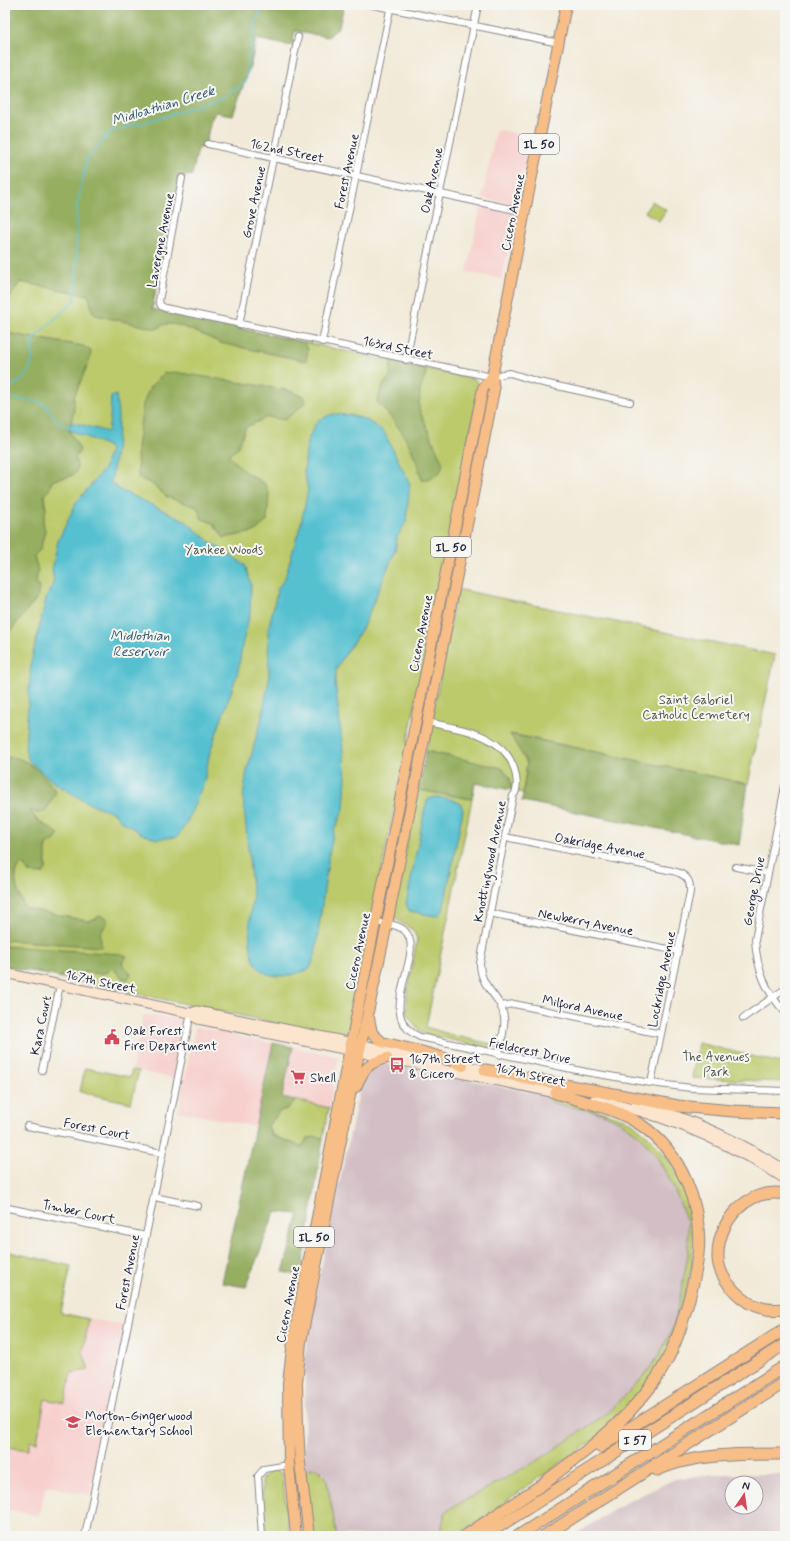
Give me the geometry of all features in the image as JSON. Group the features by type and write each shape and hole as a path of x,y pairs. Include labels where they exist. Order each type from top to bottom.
{"highway":[{"path":"486,1070 678,1106 733,1111 785,1113"},
{"path":"546,1481 591,1448 624,1418 651,1386 666,1361 680,1332 694,1284 698,1252 697,1224 692,1196 683,1172 659,1140 641,1125 622,1114 556,1093"},
{"path":"785,1194 767,1194 750,1200 735,1210 726,1223 720,1240 718,1257 722,1273 732,1289 744,1299 758,1308 785,1309"},
{"path":"465,1536 546,1481 785,1329"},
{"name":"I 57","path":"484,1536 785,1344"},
{"name":"I 57","path":"518,1536 785,1366"},
{"path":"544,1536 785,1382"},
{"path":"628,1483 662,1468 699,1458 733,1454 785,1454"}],"main road":[{"name":"Cicero Avenue","path":"309,1536 300,1463 297,1383 301,1342 348,1105 355,1047 368,1014 387,924 494,390 492,377 566,5"},
{"name":"Cicero Avenue","path":"296,1536 289,1465 288,1383 292,1348 355,1047 376,922 483,388 492,377"},
{"name":"167th Street","path":"5,973 191,1013 198,1019 486,1070 608,1095 663,1110 720,1133 745,1145 785,1170"},
{"path":"368,1014 372,1033 382,1042 452,1060 463,1066"},
{"name":"167th Street","path":"355,1047 387,1058 606,1102 687,1127 742,1152 785,1179"},
{"path":"348,1105 364,1068 376,1061 387,1058"},
{"path":"289,1465 300,1463"}],"street":[{"path":"373,5 391,7 559,43"},
{"name":"Oak Avenue","path":"406,360 478,5"},
{"name":"Forest Avenue","path":"322,342 391,7"},
{"name":"Grove Avenue","path":"239,325 298,36"},
{"name":"162nd Street","path":"208,144 525,212"},
{"name":"Lavergne Avenue","path":"161,306 159,301 182,178"},
{"name":"163rd Street","path":"161,306 239,325 492,377 510,373 539,382 630,402"},
{"name":"Knottingwood Avenue","path":"427,722 487,737 504,749 514,766 517,783 489,913 480,972 482,980 501,1006 505,1018 499,1054"},
{"name":"George Drive","path":"785,786 755,940 761,975 772,998 785,1012"},
{"name":"Oakridge Avenue","path":"505,837 673,871 684,875 689,880"},
{"path":"736,867 767,873"},
{"name":"Lockridge Avenue","path":"651,1083 690,892 689,880"},
{"name":"Newberry Avenue","path":"489,913 678,951"},
{"name":"Fieldcrest Drive","path":"376,922 404,930 409,936 410,949 399,1012 403,1024 408,1030 425,1039 586,1072 651,1083 691,1088 785,1091"},
{"name":"Kara Court","path":"42,1070 60,986"},
{"path":"743,1018 785,989"},
{"name":"Milford Avenue","path":"501,1006 514,1004 661,1034"},
{"name":"Forest Avenue","path":"85,1536 191,1013"},
{"name":"Forest Court","path":"27,1126 162,1153"},
{"path":"154,1197 198,1206"},
{"name":"Timber Court","path":"8,1208 146,1236"},
{"path":"262,1536 258,1476 264,1469 289,1465"}],"shaded area":[{"path":"496,129 530,137 517,205 482,198"},
{"path":"481,204 515,212 502,279 467,272"},
{"path":"143,1015 180,1018 184,1021 185,1025 174,1078 132,1070"},
{"path":"195,1027 273,1043 256,1127 178,1111"},
{"path":"293,1047 339,1057 329,1108 282,1098"},
{"path":"385,1063 547,1096 553,1103 601,1113 621,1122 638,1134 656,1155 673,1186 688,1224 688,1256 674,1326 658,1357 644,1376 609,1412 540,1458 446,1511 439,1536 337,1536 326,1477 323,1472 311,1468 304,1473 305,1359 312,1311 361,1083 366,1071"},
{"name":"Morton-Gingerwood Elementary School","path":"89,1319 124,1325 90,1495 46,1486 39,1516 5,1509 6,1446 28,1450 45,1398 71,1373 83,1352"},
{"path":"714,1474 785,1474 785,1536 573,1536 625,1503 675,1479"}],"green space":[{"name":"Yankee Woods","path":"5,5 213,5 152,309 474,379 480,384 349,1032 342,1036 5,966"},
{"path":"5,5 344,5 339,27 328,37 295,31 292,46 256,39 251,63 233,115 216,112 211,120 205,146 198,149 192,175 179,177 152,309 303,342 308,349 306,361 220,343 174,324 165,324 157,329 95,315 88,295 20,282 5,305"},
{"path":"652,201 666,210 659,221 645,212"},
{"path":"5,327 12,334 83,346 91,351 90,359 74,397 74,410 69,430 80,450 75,458 77,470 72,476 52,481 49,490 44,495 46,509 43,522 45,531 40,550 34,556 38,571 36,581 39,589 37,598 5,638"},
{"path":"391,361 427,369 420,391 419,409 443,464 439,474 422,481 415,457 406,438 377,402 383,385 390,377"},
{"path":"174,372 287,390 303,396 306,402 285,420 268,417 246,427 237,449 228,455 245,472 265,484 269,493 267,521 254,532 224,538 213,523 202,519 197,507 167,497 152,484 138,478 137,448 143,404 150,387 164,373"},
{"name":"Saint Gabriel Catholic Cemetery","path":"457,589 775,655 748,784 511,734 527,763 523,793 512,790 510,778 426,751"},
{"path":"510,734 748,784 739,845 522,801 527,763"},
{"path":"426,751 502,768 510,778 512,790 475,783 472,799 418,790"},
{"path":"9,757 23,760 36,768 56,792 45,812 37,813 30,810 36,819 59,834 55,840 46,845 46,869 43,874 29,873 26,866 21,864 18,870 16,881 20,897 25,908 88,921 101,916 107,918 107,923 100,934 102,947 5,940 5,765"},
{"path":"418,790 472,799 426,1027 455,1036 496,1045 493,1050 422,1033 406,1014 407,994 417,939 413,930 392,917"},
{"path":"5,946 121,954 127,956 122,963 131,974 128,979 124,979 112,968 108,972 100,974 84,972 78,976 63,975 60,977 5,966"},
{"path":"273,1043 293,1047 282,1097 295,1100 289,1108 280,1111 268,1126 271,1135 302,1147 307,1138 323,1138 301,1276 283,1272 299,1214 275,1212 246,1287 222,1283"},
{"name":"The Avenues Park","path":"698,1043 785,1064 785,1082 692,1078"},
{"path":"85,1068 130,1077 132,1070 139,1071 131,1103 80,1092"},
{"path":"547,1096 560,1098 630,1121 649,1137 666,1156 678,1174 688,1198 693,1222 692,1265 674,1334 659,1366 642,1391 597,1438 456,1536 439,1536 446,1511 540,1459 609,1412 644,1376 658,1357 674,1326 688,1256 688,1224 673,1186 656,1155 638,1134 621,1122 601,1113 553,1103"},
{"path":"295,1100 329,1108 323,1138 317,1137 303,1147 271,1135 268,1126 280,1111 289,1108"},
{"path":"5,1251 71,1266 61,1313 89,1319 83,1352 89,1370 71,1373 65,1403 45,1399 37,1442 30,1441 28,1450 6,1447 5,1450"},
{"path":"311,1468 318,1469 326,1477 337,1536 312,1536 304,1473"},
{"path":"273,1469 281,1473 290,1536 267,1536 263,1514 262,1478"}],"water":[{"name":"Midlothian Reservoir","path":"116,395 118,428 111,483 120,490 184,520 209,541 245,565 251,584 250,613 242,646 238,672 210,752 204,782 186,824 177,837 157,839 142,834 120,820 115,813 88,803 53,782 29,761 25,748 31,662 46,599 54,581 52,570 58,541 76,503 104,469 110,450 106,445 69,430 71,422 108,432 111,397"},
{"path":"332,414 350,415 367,420 384,432 410,484 406,522 397,537 395,551 363,627 337,667 335,681 346,777 344,809 334,831 329,854 315,956 310,969 290,975 276,976 263,972 258,967 254,961 250,944 250,914 253,898 243,798 247,770 261,721 269,680 268,630 278,588 285,578 301,523 308,490 304,472 307,442 317,421"},
{"path":"436,797 456,801 462,806 463,810 443,911 439,915 435,916 409,911 406,904 425,808 428,799"}],"waterway":[{"name":"Midloathian Creek","path":"5,391 26,376 29,371 33,353 31,341 75,300 77,258 76,211 87,159 111,131 149,121 222,98 246,82 253,32 262,5"},
{"path":"5,394 15,399 33,400 42,403 49,409 59,423 70,427"}],"place":[{"name":"Oak Forest Fire Department","path":"112,1037"},
{"name":"167th Street & Cicero","path":"397,1065"},
{"name":"Shell","path":"298,1077"},
{"name":"Morton-Gingerwood Elementary School","path":"73,1422"}]}
